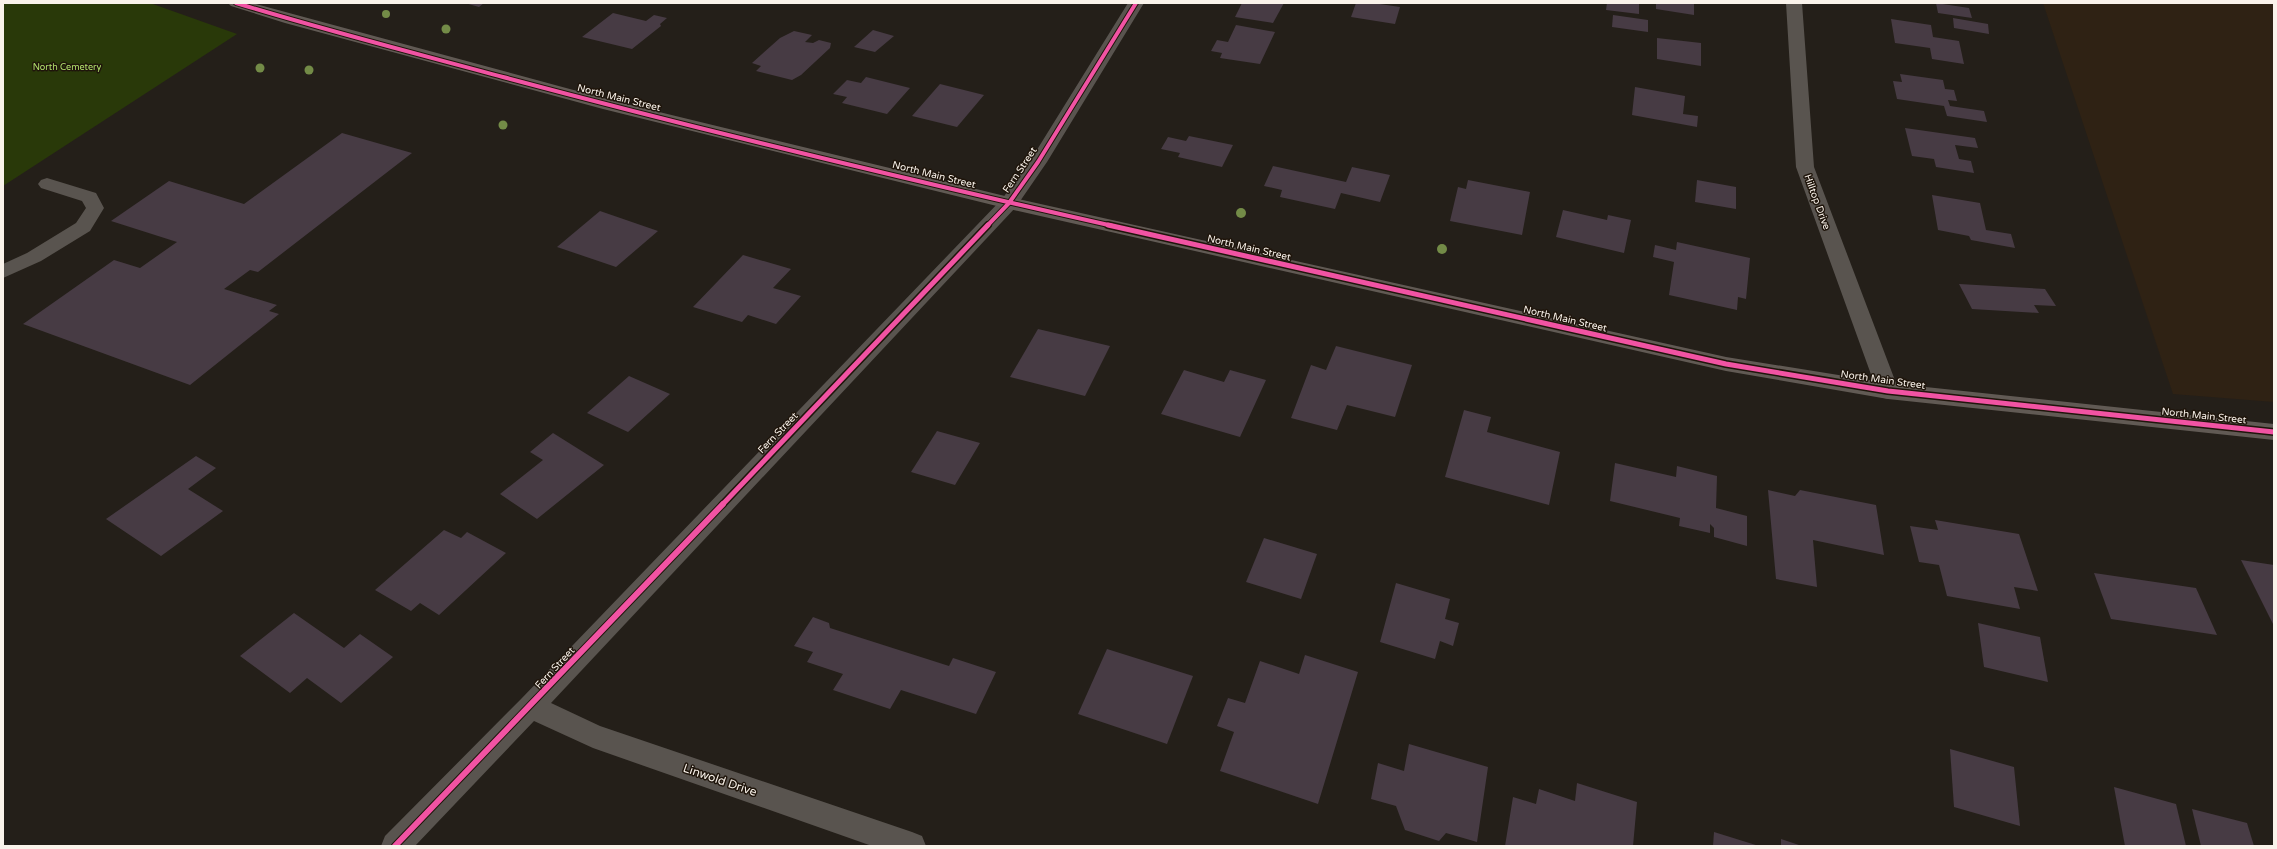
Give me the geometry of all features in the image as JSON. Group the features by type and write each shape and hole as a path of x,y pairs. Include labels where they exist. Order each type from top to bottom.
{"main road":[{"name":"North Main Street","path":"248,5 609,105 1009,202 1726,364 1888,391 2274,432"}],"street":[{"name":"Fern Street","path":"395,846 531,706 1009,202 1038,162 1136,3"},
{"name":"Hilltop Drive","path":"1794,3 1805,167 1888,391"},
{"path":"3,272 34,257 83,227 95,208 89,198 47,184"},
{"name":"Linwold Drive","path":"531,706 593,736 912,846"}],"shaded area":[{"path":"2043,3 2274,3 2274,402 2173,394"}],"green space":[{"name":"North Cemetery","path":"3,3 150,3 237,34 3,186"}],"building":[{"path":"465,3 484,3 479,7"},
{"path":"1242,3 1284,3 1273,23 1235,17"},
{"path":"1356,3 1373,3 1400,7 1395,24 1351,17"},
{"path":"1607,3 1639,3 1639,14 1606,10"},
{"path":"1656,3 1694,3 1694,15 1656,9"},
{"path":"1936,3 1969,8 1972,18 1938,13"},
{"path":"613,13 646,21 654,15 667,18 660,24 661,26 632,49 582,37"},
{"path":"1613,15 1648,20 1648,32 1612,27"},
{"path":"1953,18 1988,24 1989,34 1954,28"},
{"path":"1891,19 1931,25 1933,37 1959,41 1964,64 1932,59 1930,48 1895,43"},
{"path":"1236,25 1275,32 1260,64 1220,58 1222,53 1211,51 1217,40 1228,42"},
{"path":"873,30 894,36 875,52 854,47"},
{"path":"794,31 812,35 805,42 813,43 819,40 831,43 830,48 801,75 792,80 756,71 761,66 752,63 780,38"},
{"path":"1657,38 1701,43 1701,66 1657,59"},
{"path":"1900,74 1943,80 1945,89 1954,90 1957,101 1948,100 1950,106 1984,111 1987,122 1947,116 1944,106 1897,99 1893,81 1902,82"},
{"path":"866,77 910,88 887,114 842,103 847,97 833,94 847,80 861,83"},
{"path":"940,84 984,95 957,127 912,116"},
{"path":"1635,87 1685,96 1683,114 1698,116 1697,127 1632,115"},
{"path":"1905,128 1975,138 1978,148 1955,145 1959,159 1971,161 1974,173 1936,167 1934,159 1912,156"},
{"path":"342,133 412,153 258,272 250,270 224,289 277,305 269,311 279,314 190,385 23,324 114,260 140,268 177,242 111,221 169,181 244,204"},
{"path":"1189,136 1233,145 1222,167 1178,157 1180,153 1161,149 1168,137 1186,141"},
{"path":"1273,166 1346,182 1352,167 1390,175 1380,202 1341,193 1335,209 1280,197 1282,190 1264,186"},
{"path":"1468,180 1530,192 1522,235 1450,221 1458,187 1466,189"},
{"path":"1697,180 1736,187 1736,209 1695,202"},
{"path":"1932,195 1980,203 1986,230 2011,234 2015,248 1971,240 1969,236 1938,230"},
{"path":"1563,210 1607,220 1608,215 1631,220 1624,253 1556,237"},
{"path":"600,211 658,231 616,267 557,247"},
{"path":"1677,242 1750,258 1746,299 1738,297 1737,310 1669,295 1674,262 1653,257 1655,245 1676,250"},
{"path":"743,255 791,269 773,288 801,296 776,324 748,315 742,322 693,307"},
{"path":"1959,284 2045,289 2056,306 2034,305 2039,313 1972,309"},
{"path":"1038,329 1110,346 1085,396 1010,377"},
{"path":"1336,346 1412,365 1395,417 1347,405 1337,430 1291,418 1311,365 1326,370"},
{"path":"1184,370 1224,382 1230,370 1266,380 1240,437 1161,414"},
{"path":"629,376 670,394 628,432 587,413"},
{"path":"1464,410 1491,417 1487,432 1560,452 1549,505 1445,477"},
{"path":"937,431 980,443 955,485 911,472"},
{"path":"553,433 604,465 537,519 500,494 543,460 530,452"},
{"path":"196,456 216,468 188,489 223,511 161,556 106,519"},
{"path":"1615,463 1676,477 1677,466 1717,476 1716,508 1747,516 1747,546 1714,537 1714,528 1710,524 1710,533 1679,526 1680,518 1610,501"},
{"path":"1768,490 1795,496 1800,490 1876,505 1884,555 1813,540 1817,587 1776,579"},
{"path":"1935,520 2019,534 2038,591 2014,587 2020,609 1947,596 1939,565 1919,562 1910,526 1938,530"},
{"path":"444,530 461,538 467,532 506,553 439,615 420,603 411,611 375,590"},
{"path":"1264,538 1317,554 1301,599 1246,582"},
{"path":"2241,560 2274,565 2274,626"},
{"path":"2094,573 2196,588 2217,635 2111,619"},
{"path":"1396,583 1450,599 1445,619 1459,623 1453,646 1440,641 1435,659 1380,642"},
{"path":"294,613 344,648 360,634 393,657 341,703 307,678 290,693 240,656"},
{"path":"813,617 829,623 830,628 949,666 953,658 996,672 976,714 901,690 890,709 833,690 843,674 807,662 813,652 794,646"},
{"path":"1978,623 2040,637 2048,682 1984,667"},
{"path":"1107,649 1193,676 1167,744 1078,714"},
{"path":"1305,655 1358,672 1318,804 1220,771 1234,732 1217,726 1228,698 1245,703 1260,661 1299,674"},
{"path":"1409,744 1488,767 1477,842 1446,833 1439,841 1405,830 1396,806 1371,799 1378,763 1404,771"},
{"path":"1950,749 2014,767 2020,826 1954,807"},
{"path":"1577,783 1637,802 1633,846 1505,846 1513,797 1536,804 1539,789 1575,801"},
{"path":"2114,787 2176,804 2186,846 2125,846"},
{"path":"2192,809 2247,823 2254,846 2201,846"},
{"path":"1714,832 1759,846 1713,846"},
{"path":"1781,839 1802,846 1781,846"}],"cycle path":[{"path":"236,3 291,20 609,105 1009,203 1726,364 1888,391 2274,432"},
{"path":"395,846 531,706 1009,203 1038,162 1136,3"}]}
